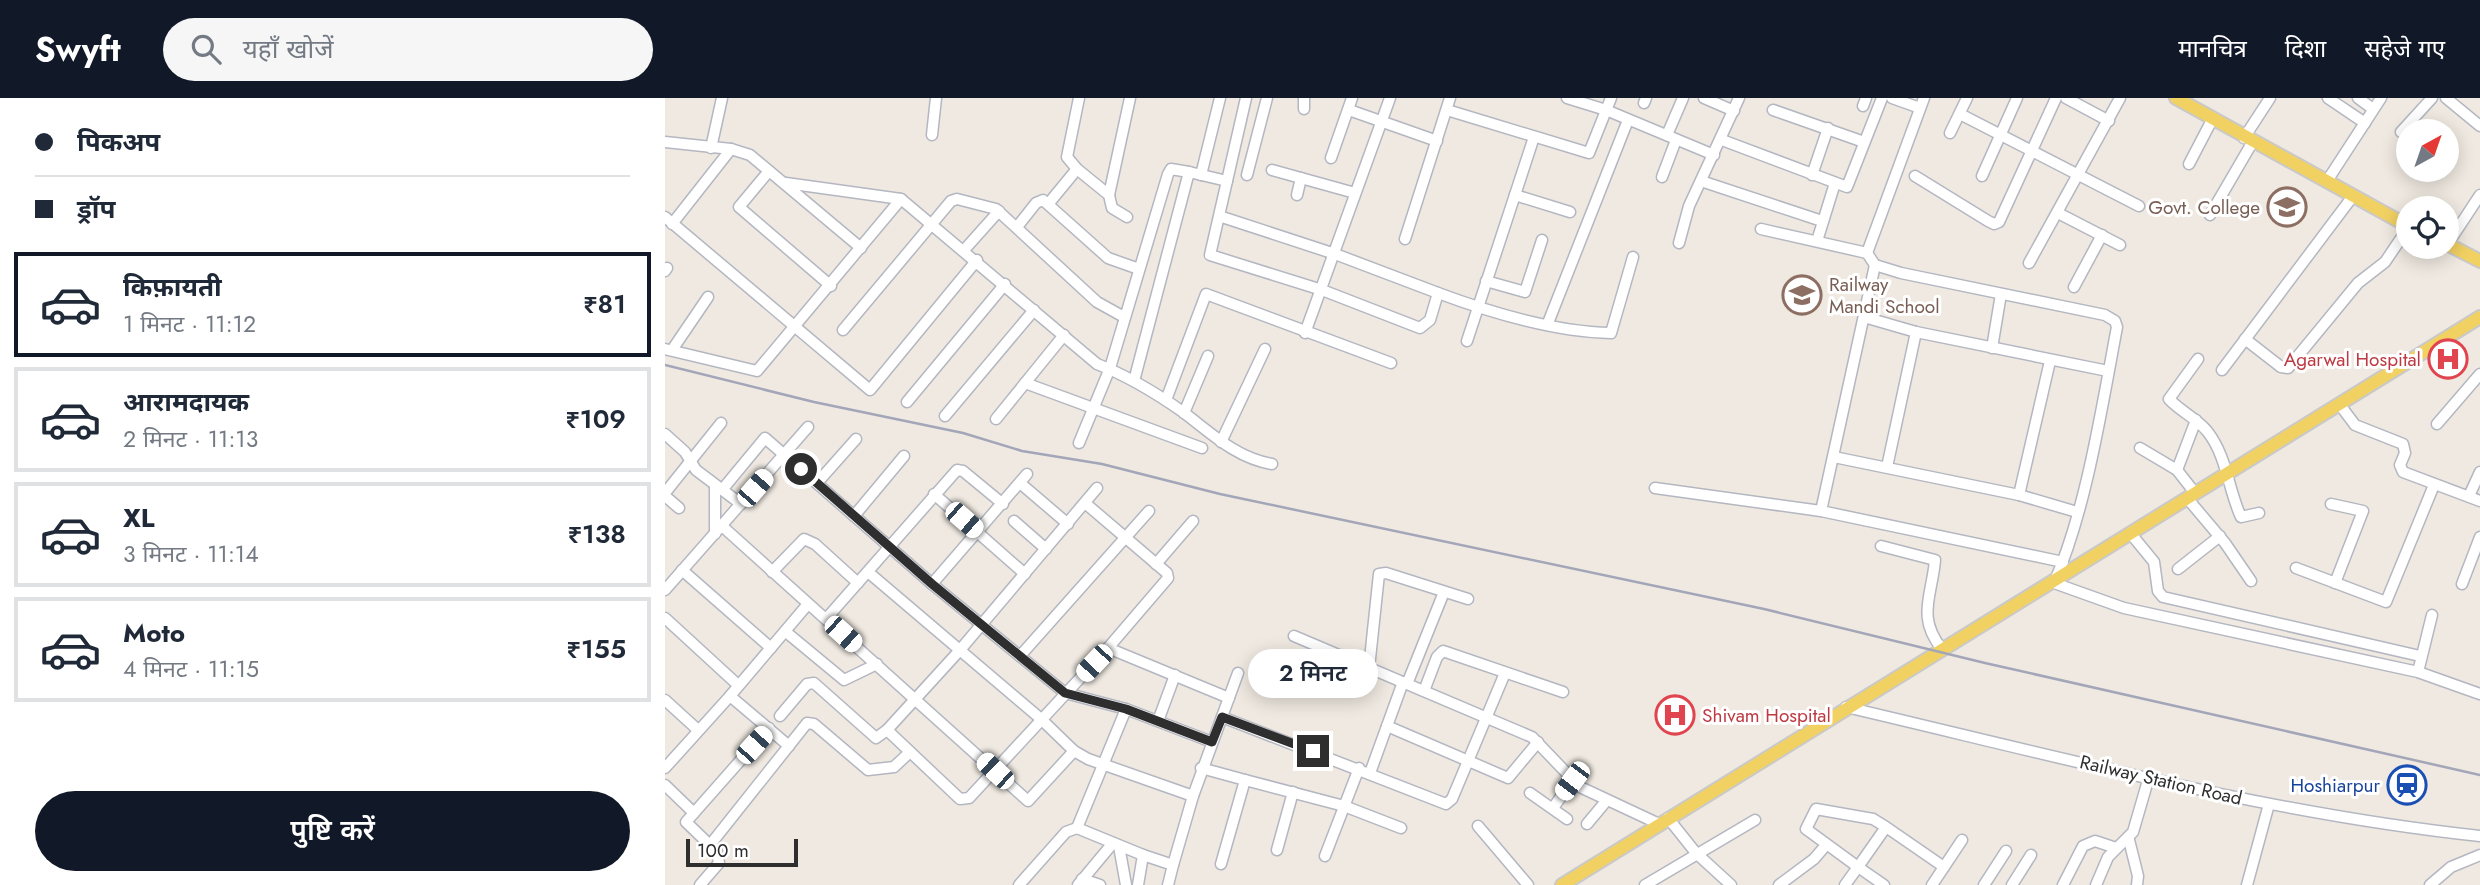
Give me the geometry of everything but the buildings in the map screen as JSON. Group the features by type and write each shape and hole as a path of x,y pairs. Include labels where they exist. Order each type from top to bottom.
{"main road":[{"path":"2176,98 2396,220"},
{"path":"2459,251 2480,261"},
{"path":"1564,885 1845,707 2054,583 2480,317"}],"street":[{"path":"711,148 722,98"},
{"path":"932,135 936,98"},
{"path":"1079,98 1067,153 1077,169 1109,195"},
{"path":"1127,217 1112,208 1109,195 1130,98"},
{"path":"1201,175 1220,98"},
{"path":"1246,98 1209,250 1211,256 1322,290 1420,328 1430,320 1438,293"},
{"path":"1247,175 1267,98"},
{"path":"1331,158 1352,98"},
{"path":"1305,332 1390,98"},
{"path":"1405,239 1450,98"},
{"path":"1567,98 1606,110 1714,155"},
{"path":"1447,110 1589,153 1611,98"},
{"path":"1662,177 1683,98"},
{"path":"1704,98 1734,111"},
{"path":"1679,243 1689,206 1722,140 1739,98"},
{"path":"1722,140 1812,175 1850,185 1882,98"},
{"path":"1867,253 1922,103 1892,98"},
{"path":"1950,133 1967,98"},
{"path":"1982,176 2017,98"},
{"path":"1915,176 1994,224 2003,218 2056,98"},
{"path":"2066,98 2109,121"},
{"path":"2029,263 2080,175 2120,98"},
{"path":"2210,215 2270,98"},
{"path":"2328,98 2365,122"},
{"path":"2358,98 2373,109"},
{"path":"2327,181 2381,98"},
{"path":"2413,119 2432,98"},
{"path":"2446,98 2480,126"},
{"path":"1349,110 1437,141"},
{"path":"1773,110 1864,142"},
{"path":"1960,114 2139,206"},
{"path":"2189,164 2213,118"},
{"path":"1548,323 1628,120"},
{"path":"1812,175 1828,128"},
{"path":"1467,341 1534,137"},
{"path":"665,142 731,149 750,155 861,248"},
{"path":"731,149 669,220 870,390 977,260"},
{"path":"1049,203 1077,169"},
{"path":"1272,170 1355,193"},
{"path":"769,171 739,207 831,286"},
{"path":"1080,443 1110,368 1169,171 1189,172 1227,181"},
{"path":"1134,381 1189,172"},
{"path":"1297,195 1301,178"},
{"path":"1701,181 1822,221"},
{"path":"785,183 901,199 965,249 1097,364 1110,368 1166,400 1241,454 1272,464"},
{"path":"1817,241 1835,183"},
{"path":"1515,195 1570,212"},
{"path":"2459,227 2480,195"},
{"path":"2222,370 2353,196"},
{"path":"708,297 669,350 757,371 831,286 901,199"},
{"path":"843,330 954,199 990,205 999,211 1097,302 1124,317"},
{"path":"1017,227 1036,203 1043,200 1108,258 1139,269"},
{"path":"965,249 999,211"},
{"path":"2058,213 2120,245"},
{"path":"1219,216 1335,254 1477,307 1606,333 1613,331 1633,257"},
{"path":"1761,229 1867,253 1875,265 2110,318 2116,327 2108,371 2077,512 2054,583 2124,608 2418,672 2480,694"},
{"path":"2074,287 2102,235"},
{"path":"1486,281 1525,292 1542,240"},
{"path":"2245,339 2281,367 2288,368 2358,283 2392,254 2396,247"},
{"path":"1821,511 1875,265"},
{"path":"907,402 1005,284"},
{"path":"1166,400 1206,294 1391,363"},
{"path":"1992,348 2001,294"},
{"path":"945,416 1034,310"},
{"path":"1864,317 1916,332 2108,371"},
{"path":"1887,467 1916,332"},
{"path":"996,419 1064,335"},
{"path":"1221,442 1265,349"},
{"path":"1184,413 1208,356"},
{"path":"2198,359 2169,399 2196,420 2212,438 2229,474 2241,517 2247,518 2259,513"},
{"path":"2019,495 2050,361"},
{"path":"2437,424 2480,374"},
{"path":"1025,383 1202,448"},
{"path":"2340,405 2355,425 2403,444 2405,453 2401,469 2434,485 2480,501"},
{"path":"2177,470 2196,420"},
{"path":"679,508 665,494 721,423"},
{"path":"665,590 808,427"},
{"path":"665,434 696,470 741,504"},
{"path":"718,530 718,487 763,438 785,454 932,584 1065,693 1126,709 1212,742"},
{"path":"817,483 856,439"},
{"path":"2140,448 2177,470 2191,496 2251,581"},
{"path":"854,516 904,456"},
{"path":"1834,457 2019,495 2077,512"},
{"path":"825,619 934,494 960,470 1003,504"},
{"path":"2469,496 2480,472"},
{"path":"932,584 979,534 1024,479 1068,524"},
{"path":"2296,568 2387,601 2434,485"},
{"path":"780,716 807,684 814,682 876,738 887,730 960,650 1097,488"},
{"path":"1655,488 1821,511 2063,562"},
{"path":"934,494 1025,573"},
{"path":"887,730 964,800 995,771 1108,648 1168,578 1156,564 1085,503"},
{"path":"2330,504 2363,512 2335,583"},
{"path":"1020,656 1149,511"},
{"path":"1014,521 1046,549"},
{"path":"1156,564 1193,521"},
{"path":"718,530 772,572 1028,801 1074,751"},
{"path":"2131,534 2154,562 2158,591 2163,597 2420,656"},
{"path":"2178,569 2220,536"},
{"path":"2462,584 2480,537"},
{"path":"772,572 804,539 815,544 858,583"},
{"path":"1881,546 1935,560 1927,617 1931,636 1942,649"},
{"path":"682,570 771,648"},
{"path":"868,572 1041,719 1074,751 1192,796"},
{"path":"1369,668 1379,574 1386,573 1468,598"},
{"path":"1370,773 1444,592"},
{"path":"665,768 808,604"},
{"path":"2418,672 2432,615"},
{"path":"665,618 739,685"},
{"path":"786,632 841,678 849,678 877,664"},
{"path":"1294,636 1538,742 1572,781 1607,800 1664,821 1731,885"},
{"path":"1108,648 1229,698"},
{"path":"1424,691 1437,657 1443,651 1563,692"},
{"path":"1168,885 1201,768 1238,673"},
{"path":"1222,717 1446,804 1452,799 1505,673"},
{"path":"1158,721 1175,675"},
{"path":"730,696 789,746"},
{"path":"665,700 698,730"},
{"name":"Railway Station Road","path":"1845,707 2269,804 2383,826 2480,836"},
{"path":"1077,828 1126,709"},
{"path":"710,845 810,722 868,770 894,767 910,752"},
{"path":"1387,726 1508,778 1538,742"},
{"path":"701,885 719,863 717,852 687,825 694,813 769,728"},
{"path":"1201,768 1344,806 1401,828"},
{"path":"1325,856 1359,768"},
{"path":"2096,885 2105,862 2116,848 2129,840 2137,823 2149,777"},
{"path":"1221,864 1245,780"},
{"path":"1553,808 1572,781"},
{"path":"667,791 694,813"},
{"path":"1277,850 1293,792"},
{"path":"1530,793 1567,819"},
{"path":"1587,824 1607,800"},
{"path":"2247,885 2269,804"},
{"path":"1884,885 1806,829 1816,809 1868,818 1886,827 1944,867"},
{"path":"1645,885 1755,820"},
{"path":"1478,827 1528,885"},
{"path":"1846,885 1886,827"},
{"path":"1019,885 1066,832 1077,828 1173,865"},
{"path":"1932,885 1962,840"},
{"path":"2129,840 2138,876 2137,885"},
{"path":"2063,885 2083,846 2095,841 2116,848"},
{"path":"1080,882 1116,844"},
{"path":"1116,844 1126,885"},
{"path":"1779,885 1814,859 1826,845"},
{"path":"1985,885 2006,852"},
{"path":"1137,885 1143,855"},
{"path":"2012,885 2031,855"},
{"path":"2430,885 2451,867 2480,855"},
{"path":"1080,882 1100,885"}],"railway":[{"path":"665,365 814,402 963,433 1022,451 1102,464 1220,494 1764,609 1985,663 2480,775"}],"place":[{"name":"Govt. College","path":"2287,207"},
{"name":"Railway Mandi School","path":"1802,295"},
{"name":"Agarwal Hospital","path":"2448,359"},
{"name":"Shivam Hospital","path":"1675,715"},
{"name":"Hoshiarpur","path":"2407,785"}],"route":[{"path":"801,469 932,584 1065,693 1126,709 1212,742 1222,717 1313,751"}]}
